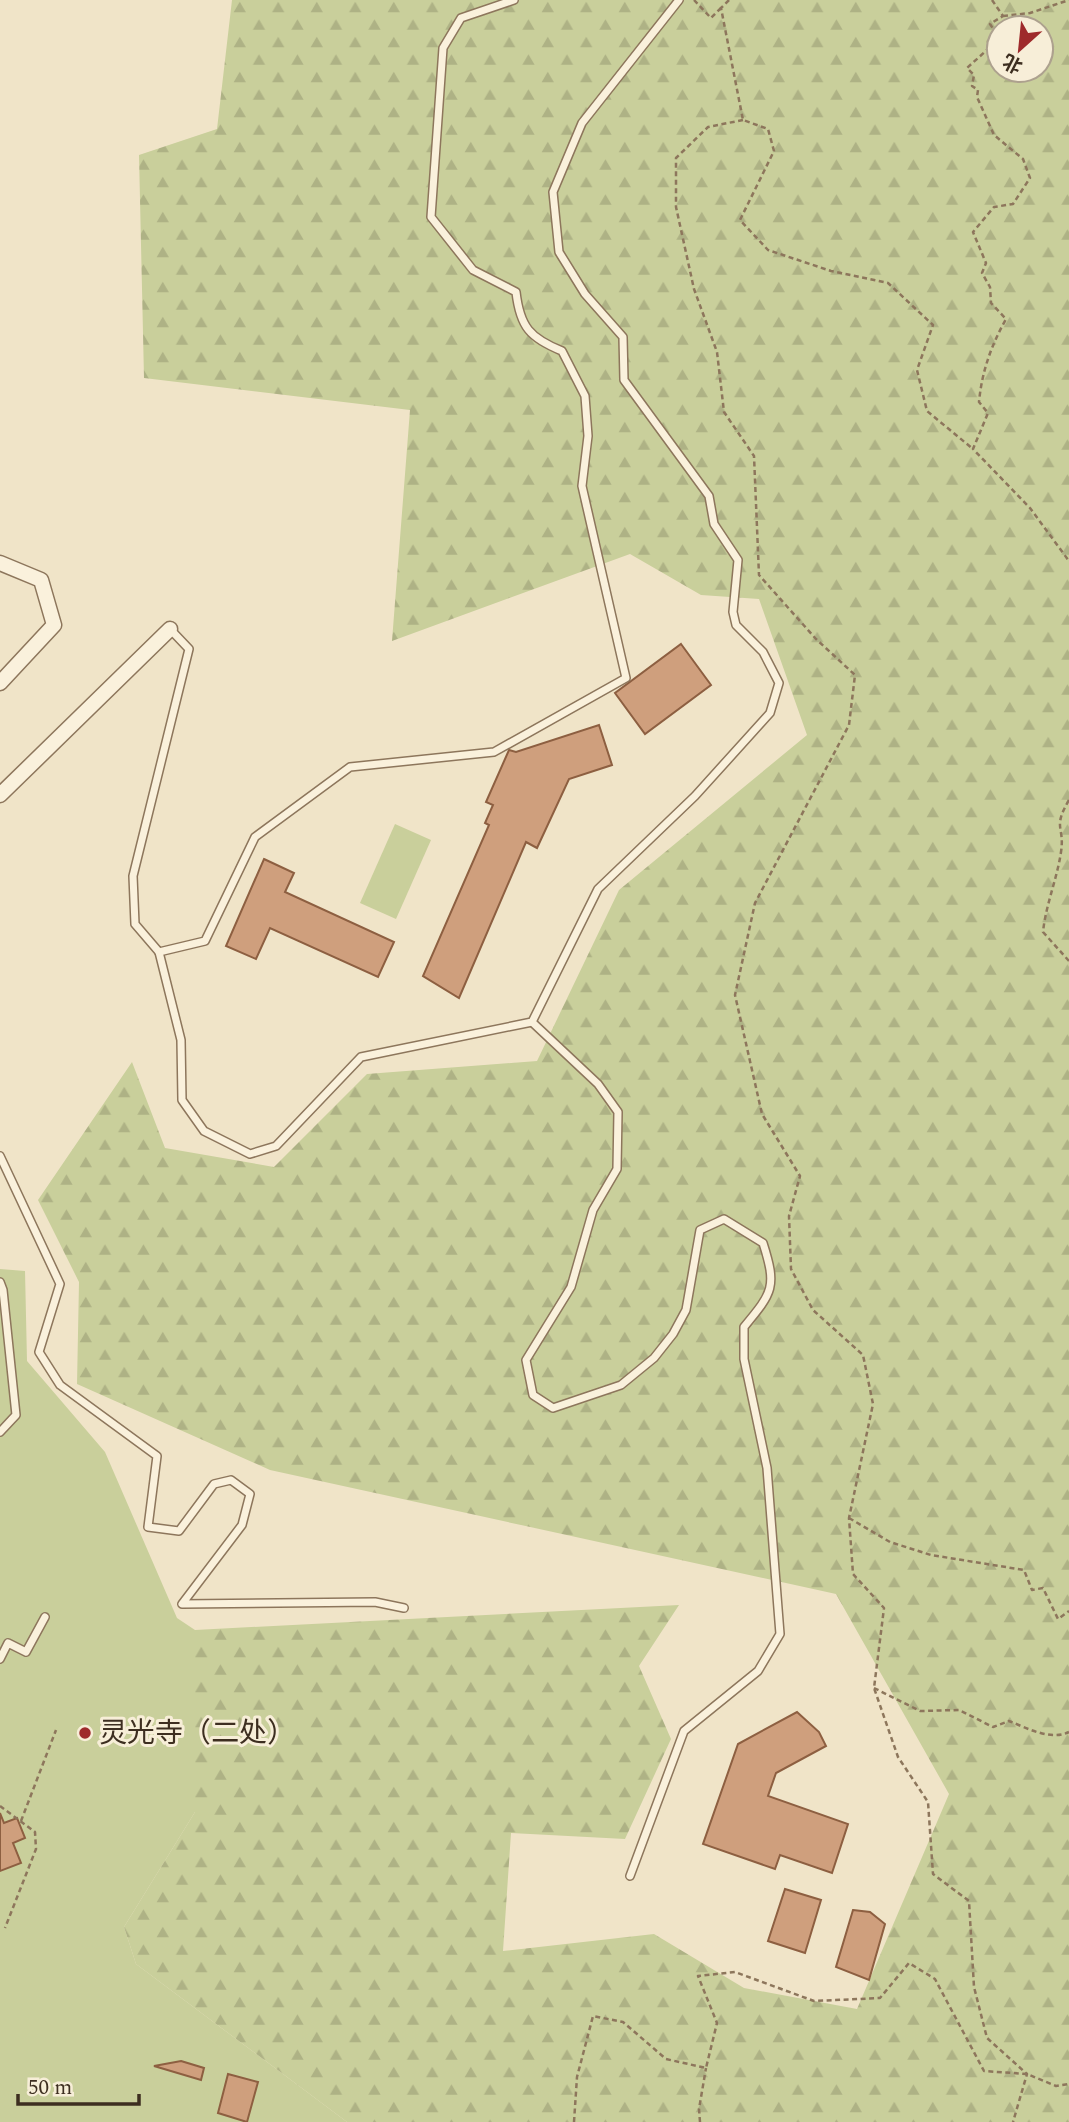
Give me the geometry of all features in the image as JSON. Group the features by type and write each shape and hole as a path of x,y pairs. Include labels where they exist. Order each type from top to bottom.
{"street":[{"path":"0,563 41,580 54,625 0,683"},
{"path":"0,795 170,629"}],"lane":[{"path":"159,952 205,941 255,837 350,767 494,752 625,678 582,486 588,436 585,396 562,351 538,341 519,317 516,292 473,270 431,217 443,48 461,18 514,0"},
{"path":"531,1022 598,890 695,796 770,713 779,682 763,652 736,625 733,612 738,560 714,524 709,496 624,380 623,337 585,294 559,252 553,192 582,123 679,0"},
{"path":"170,629 189,649 133,876 135,924 159,952 181,1040 182,1100 204,1131 250,1154 276,1146 361,1057 531,1022"},
{"path":"531,1022 598,1084 618,1112 617,1169 593,1210 571,1287 526,1360 533,1395 553,1408 621,1385 654,1359 673,1334 686,1310 700,1230 724,1219 763,1243 774,1278 764,1303 744,1327 744,1359 767,1468 780,1634 758,1671 684,1731 630,1876"},
{"path":"0,1156 60,1284 39,1352 60,1385 157,1456 148,1527 179,1531 214,1484 231,1480 250,1494 242,1525 182,1604 375,1602 404,1608"},
{"path":"0,1282 4,1290 16,1415 0,1432"},
{"path":"0,1659 8,1643 26,1652 45,1617"}],"path":[{"path":"694,0 711,18 729,0"},
{"path":"1021,14 1069,0"},
{"path":"721,8 743,120"},
{"path":"973,449 988,413 979,402 981,382 990,349 1006,319 991,303 990,287 982,273 986,263 973,232 994,207 1013,204 1030,178 1023,159 994,135 977,97 978,90 972,86 974,75 967,68 985,52"},
{"path":"1027,2074 987,2038 974,1987 969,1901 933,1874 928,1802 898,1757 874,1688 884,1608 853,1574 849,1518 873,1404 863,1355 813,1310 791,1269 789,1216 800,1176 762,1114 735,995 755,903 849,725 855,675 816,639 759,575 754,456 724,412 717,352 694,289 676,207 676,158 708,127 743,120 768,129 774,150 740,220 768,250 831,271 888,283 933,325 916,370 927,411 973,449 1030,508 1069,561"},
{"path":"1069,800 1059,818 1062,849 1046,903 1043,932 1069,961"},
{"path":"849,1518 890,1542 931,1555 1024,1570 1032,1590 1044,1588 1058,1619 1069,1611"},
{"path":"874,1688 920,1711 959,1710 993,1727 1009,1721 1035,1731 1060,1736 1069,1731"},
{"path":"22,1821 56,1730"},
{"path":"0,1806 35,1832 36,1849 5,1928"},
{"path":"700,2122 706,2068 717,2023 698,1976 735,1972 814,2001 880,1998 909,1963 935,1979 984,2071 1027,2074 1056,2086 1069,2084"},
{"path":"574,2122 577,2077 593,2016 623,2022 666,2059 706,2068"},
{"path":"1013,2122 1027,2074"}],"green space":[{"path":"232,0 1069,0 1069,2122 347,2122 136,1964 124,1927 195,1812 195,1630 679,1605 639,1666 671,1739 625,1839 511,1833 503,1951 654,1934 744,1988 857,2009 949,1794 836,1594 270,1470 77,1384 79,1282 38,1200 132,1062 165,1148 274,1167 367,1074 537,1061 619,890 807,735 759,599 701,595 630,554 392,641 410,410 144,378 139,155 217,129"},
{"path":"395,824 431,840 396,919 360,903"},
{"path":"0,1269 25,1271 27,1361 105,1452 177,1618 195,1630 195,1812 124,1927 136,1964 347,2122 0,2122"}],"building":[{"path":"681,644 711,685 645,734 615,693"},
{"path":"599,725 612,765 569,779 537,848 526,842 459,998 423,976 489,825 485,823 493,805 486,802 509,750 516,752"},
{"path":"264,859 294,873 285,892 394,942 378,977 270,928 256,959 226,946"},
{"path":"797,1712 819,1732 826,1746 776,1773 768,1796 848,1824 832,1873 780,1855 775,1869 703,1844 738,1744"},
{"path":"0,1813 4,1823 17,1818 25,1838 13,1843 21,1863 0,1871"},
{"path":"785,1889 821,1900 805,1953 768,1941"},
{"path":"853,1910 870,1912 885,1924 869,1980 836,1967"},
{"path":"181,2061 204,2068 201,2080 154,2066"},
{"path":"228,2074 258,2082 247,2122 218,2113"}],"place":[{"name":"灵光寺（二处）","path":"85,1733"}]}
